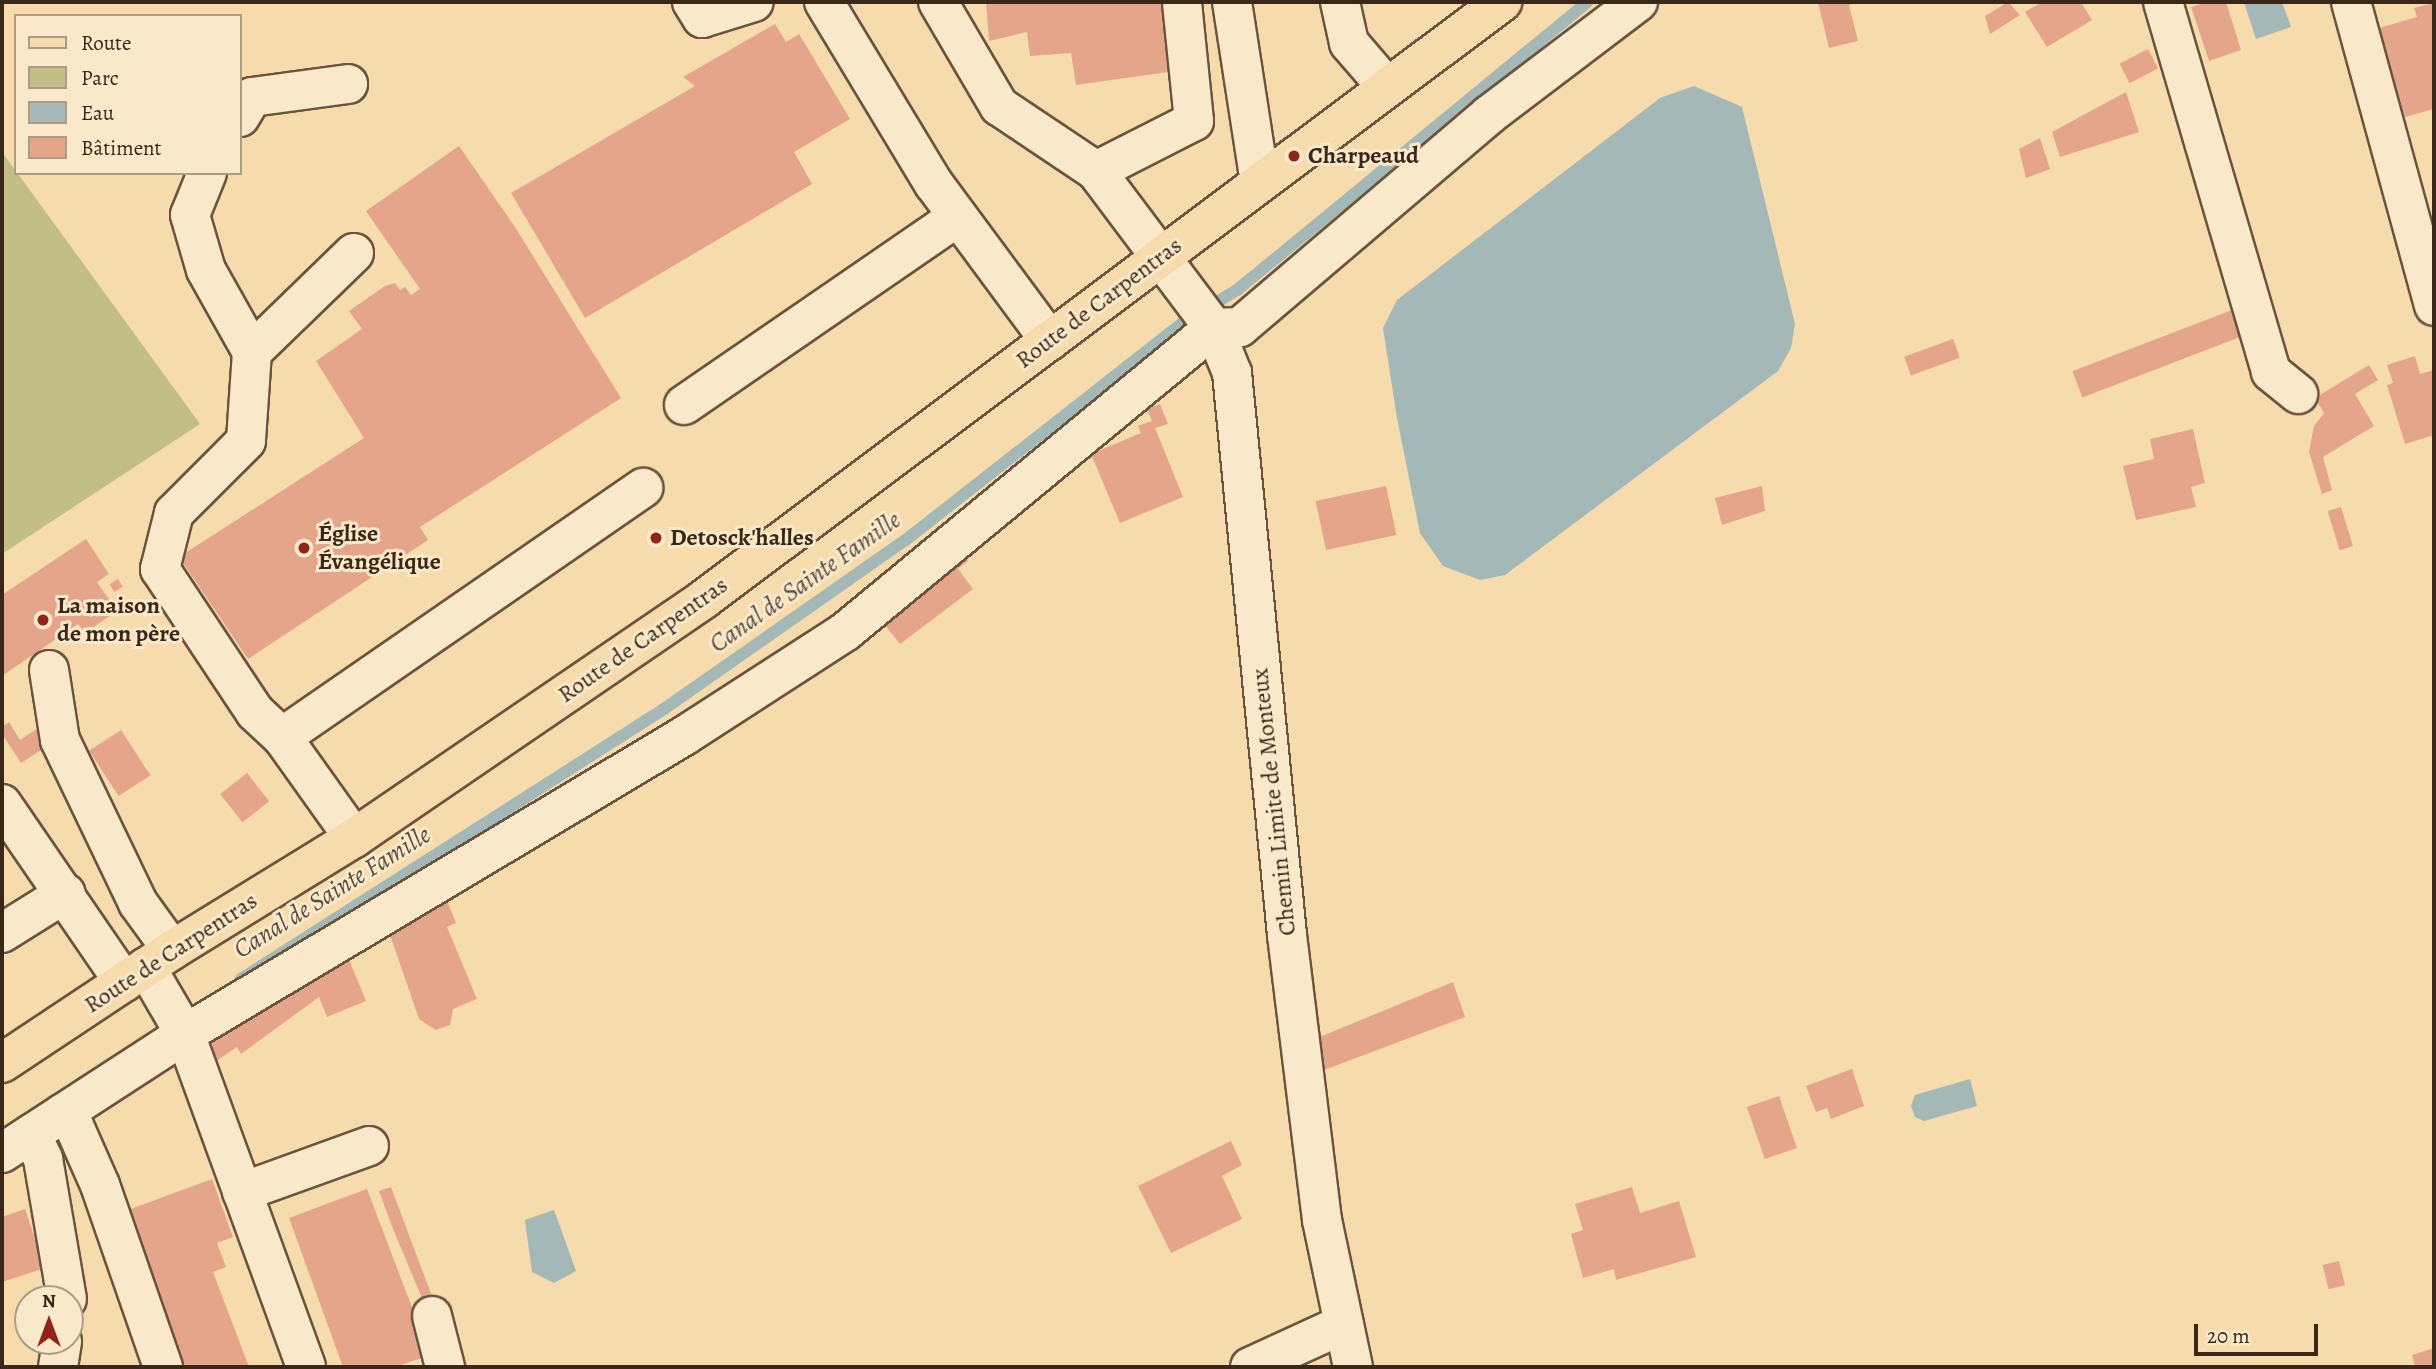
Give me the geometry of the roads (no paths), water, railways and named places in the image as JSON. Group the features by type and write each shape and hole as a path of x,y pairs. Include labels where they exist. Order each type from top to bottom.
{"main road":[{"name":"Route de Carpentras","path":"2,1063 147,966 354,838 704,599 1050,341 1160,255 1502,2"}],"street":[{"path":"692,2 702,18 754,2"},
{"path":"824,2 958,217 1050,341"},
{"name":"Chemin Limite de Monteux","path":"938,2 999,106 1096,171 1214,328 1232,373 1287,935 1309,1088 1322,1220 1353,1367"},
{"path":"1096,171 1194,121 1182,2"},
{"path":"1233,2 1261,182"},
{"path":"1340,2 1349,43 1386,86"},
{"path":"64,1285 43,1159 16,1143 185,1034 684,736 846,631 1214,328 1240,327 1489,115 1638,2"},
{"path":"2164,2 2271,372 2298,394"},
{"path":"2351,2 2434,306"},
{"path":"242,114 252,97 348,84"},
{"path":"206,175 190,215 206,270 252,352 246,441 174,513 160,569 255,712 282,737 354,838"},
{"path":"684,405 958,217"},
{"path":"252,352 354,253"},
{"path":"282,737 643,488"},
{"path":"49,670 60,740 138,904 147,966"},
{"path":"2,804 66,893 147,966 185,1034 306,1367"},
{"path":"2,933 66,893"},
{"path":"63,1113 74,1126 100,1185 163,1367"},
{"path":"242,1192 369,1146"},
{"path":"278,1290 307,1320 325,1367"},
{"path":"432,1316 445,1367"},
{"path":"1250,1367 1343,1324"}],"water":[{"path":"2244,2 2282,2 2291,27 2256,39"},
{"path":"1694,86 1742,107 1795,324 1791,348 1778,371 1505,575 1480,580 1443,566 1420,533 1397,418 1383,328 1397,300 1660,98"},
{"path":"1970,1079 1977,1106 1924,1121 1915,1117 1911,1106 1915,1095"},
{"path":"554,1210 576,1271 554,1283 532,1272 525,1220"}],"waterway":[{"name":"Canal de Sainte Famille","path":"241,979 664,709 907,539 1184,322 1237,290 1587,2"}],"place":[{"name":"Charpeaud","path":"1294,156"},
{"name":"Detosck'halles","path":"656,538"},
{"name":"Église Évangélique","path":"304,548"},
{"name":"La maison de mon père","path":"43,620"}]}
